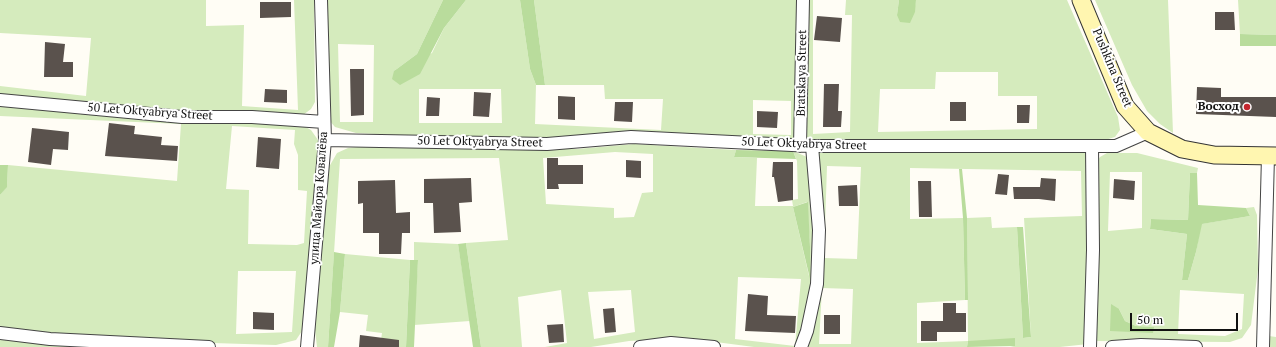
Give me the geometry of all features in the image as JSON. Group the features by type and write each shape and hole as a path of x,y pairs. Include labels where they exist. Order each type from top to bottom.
{"main road":[{"name":"Pushkina Street","path":"1081,0 1125,106 1148,132"},
{"path":"1148,132 1182,149 1214,155 1272,156"}],"street":[{"name":"улица Майора Ковалёва","path":"307,347 325,140 321,0"},
{"name":"Bratskaya Street","path":"800,146 803,0"},
{"name":"50 Let Oktyabrya Street","path":"0,100 182,117 252,117 324,122"},
{"name":"50 Let Oktyabrya Street","path":"325,140 547,144 631,137 800,146 1116,146 1148,132"},
{"path":"801,347 807,331 817,284 819,230 812,146"},
{"path":"1090,347 1093,250 1092,146"},
{"path":"1263,347 1272,156"},
{"path":"0,333 50,339 209,347"},
{"path":"640,347 671,342 714,347"},
{"path":"1112,347 1141,345 1196,347"}],"green space":[{"path":"0,0 206,0 206,26 244,25 242,106 298,110 294,0 314,0 315,102 311,109 303,115 176,112 0,96 0,86 86,96 91,38 0,33"},
{"path":"325,0 443,0 417,54 394,71 432,53 444,28 466,0 520,0 530,69 536,85 535,124 661,130 663,99 605,99 604,85 545,85 534,0 800,0 796,142 629,131 558,139 433,137 356,133 335,127 328,119","holes":["338,44 374,45 373,122 340,122","419,89 501,89 502,123 419,123","753,100 791,101 791,135 753,134"]},
{"path":"443,0 466,0 444,28 420,74 400,85 392,79 394,71 417,54"},
{"path":"520,0 534,0 545,85 536,85 530,69"},
{"path":"806,0 813,0 813,134 850,132 852,15 845,15 846,0 899,0 897,15 914,12 916,0 1067,0 1118,117 1120,130 1115,137 1105,140 803,141","holes":["936,72 998,72 998,96 1037,96 1037,129 878,132 880,89 935,89"]},
{"path":"899,0 916,0 915,12 910,23 900,22 897,15"},
{"path":"1095,0 1168,0 1173,133 1160,124 1147,111 1132,85"},
{"path":"1238,0 1276,0 1276,35 1240,34"},
{"path":"1240,34 1276,35 1276,46 1240,46"},
{"path":"0,105 254,120 302,125 311,130 318,140 318,151 302,331 296,340 276,345 118,340 0,329 0,195 7,186 8,165 177,181 181,124 0,116","holes":["232,126 295,130 294,144 298,155 298,190 307,191 304,243 297,245 248,244 249,190 226,189","238,271 296,271 292,332 236,334"]},
{"path":"634,144 736,150 734,157 757,158 755,206 793,206 792,200 798,199 797,161 793,151 807,157 811,175 816,233 813,287 799,347 754,347 685,338 629,341 591,347 545,347 567,343 561,290 518,297 522,347 481,347 466,243 508,240 499,158 340,159 328,347 317,347 315,330 329,167 337,153 348,148 375,145 577,149","holes":["615,152 653,154 653,192 642,193 634,217 614,218 614,208 546,204 543,158","807,202 810,247 809,276 793,207","738,277 801,279 795,346 735,339","631,290 635,332 594,339 588,292"]},
{"path":"736,150 793,151 796,159 734,157"},
{"path":"816,153 1088,153 1088,344 1060,347 1010,347 1014,346 968,341 967,347 807,347 811,331","holes":["827,166 861,167 857,259 824,258","910,168 1081,171 1082,216 1024,218 1031,337 1023,338 1017,227 992,228 991,217 967,218 968,341 917,343 917,303 965,300 963,218 910,219","822,288 853,289 851,344 819,344"]},
{"path":"1107,153 1137,153 1198,168 1197,173 1190,173 1188,220 1151,219 1150,229 1187,234 1182,280 1188,280 1196,252 1201,224 1250,216 1246,208 1254,207 1257,215 1258,269 1251,325 1242,338 1230,342 1095,341 1094,166 1100,157","holes":["1110,172 1142,172 1142,228 1108,231","1180,290 1244,294 1242,329 1225,336 1178,334","1119,309 1125,321 1136,326 1154,327 1110,331"]},
{"path":"0,165 8,165 7,187 0,195"},
{"path":"959,169 962,169 967,218 968,300 965,300 963,218"},
{"path":"1190,173 1197,173 1198,205 1246,208 1250,216 1202,224 1188,280 1182,280 1187,234 1150,229 1151,219 1188,220"},
{"path":"808,202 810,247 810,279 793,207"},
{"path":"1017,227 1023,227 1031,337 1023,338"},
{"path":"414,242 458,244 470,321 414,325 418,260 414,260"},
{"path":"466,243 481,347 473,347 458,244"},
{"path":"334,252 345,254 340,312 334,347 328,347"},
{"path":"345,254 410,260 406,347 380,347 382,333 366,331 368,315 340,312"},
{"path":"410,260 418,260 414,347 406,347"},
{"path":"1111,304 1119,309 1125,321 1136,326 1154,327 1153,333 1110,331"},
{"path":"0,336 147,347 0,347"},
{"path":"1269,336 1276,337 1276,347 1269,347"},
{"path":"1015,338 1015,346 967,347 968,341"}],"building":[{"path":"260,2 291,2 291,17 260,18"},
{"path":"1215,12 1234,12 1235,30 1215,30"},
{"path":"817,16 842,18 840,42 814,40"},
{"path":"45,42 65,44 63,62 73,62 73,77 44,77"},
{"path":"350,69 364,69 364,115 351,116"},
{"path":"824,84 839,84 838,111 842,111 841,127 823,127"},
{"path":"1197,87 1221,88 1221,97 1276,97 1276,117 1196,114"},
{"path":"265,89 287,90 287,103 264,102"},
{"path":"474,92 491,93 489,117 473,116"},
{"path":"558,96 575,97 575,120 558,119"},
{"path":"427,97 440,98 439,116 426,116"},
{"path":"615,102 633,102 632,122 614,121"},
{"path":"950,102 966,102 966,121 950,121"},
{"path":"1017,105 1030,105 1029,123 1017,123"},
{"path":"757,111 778,112 777,128 757,127"},
{"path":"109,123 135,126 134,134 162,137 161,145 178,146 177,161 105,156"},
{"path":"32,128 69,132 68,150 53,149 51,165 28,162"},
{"path":"258,137 281,139 279,169 256,167"},
{"path":"547,158 558,158 558,165 583,165 583,184 558,184 559,189 547,189"},
{"path":"626,160 641,161 641,178 626,177"},
{"path":"773,162 793,162 793,200 778,202 774,177 772,177"},
{"path":"998,174 1009,175 1007,195 995,194"},
{"path":"471,178 472,202 459,203 461,232 434,233 433,203 424,203 424,179"},
{"path":"1041,178 1056,179 1055,201 1039,199 1014,199 1013,187 1040,187"},
{"path":"1114,179 1135,181 1134,200 1113,198"},
{"path":"395,180 396,213 410,212 410,233 402,233 401,254 379,254 379,233 363,233 363,203 358,204 358,181"},
{"path":"918,181 931,181 932,217 919,217"},
{"path":"857,185 858,206 839,206 838,186"},
{"path":"748,294 768,296 767,315 796,316 795,333 745,331"},
{"path":"943,303 956,303 956,313 966,313 966,332 937,332 937,341 921,341 921,321 943,321"},
{"path":"614,308 616,332 605,333 603,309"},
{"path":"253,312 274,313 274,330 253,329"},
{"path":"824,315 840,315 840,334 824,334"},
{"path":"563,324 564,342 549,343 547,325"},
{"path":"360,335 399,340 399,347 359,347"}],"place":[{"name":"Восход","path":"1247,107"}]}
